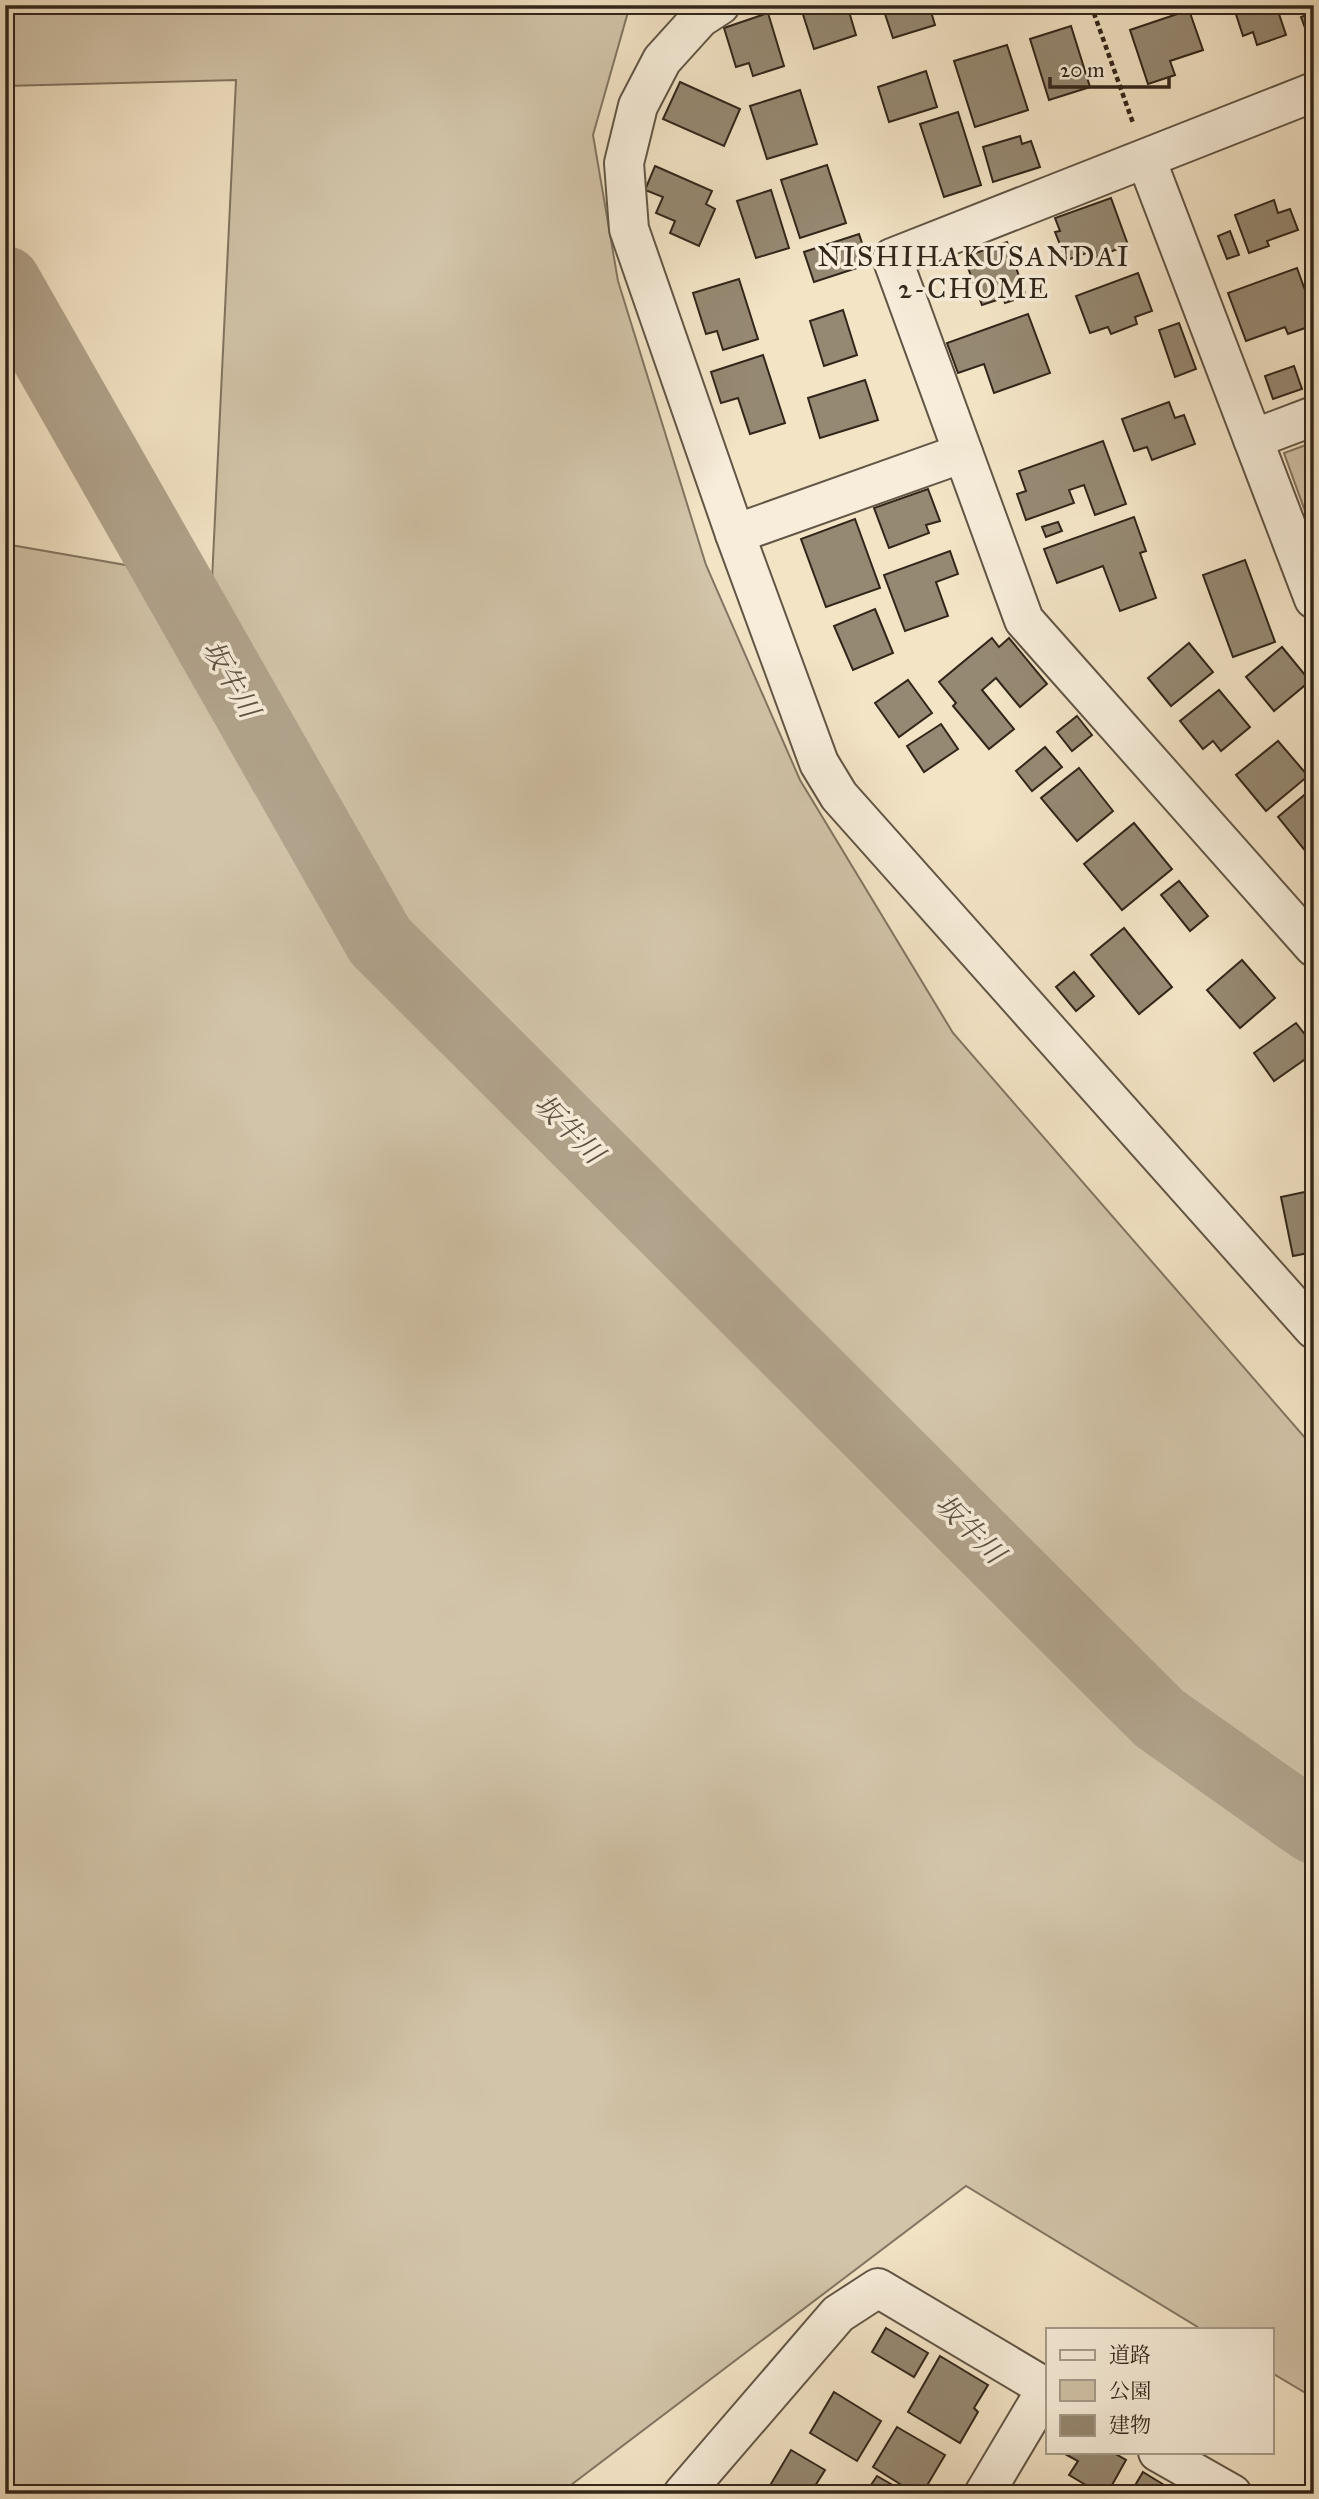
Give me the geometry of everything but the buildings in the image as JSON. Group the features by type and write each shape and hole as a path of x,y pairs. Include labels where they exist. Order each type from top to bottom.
{"street":[{"path":"720,5 700,18 662,60 638,106 624,163 629,229 735,534 819,762 839,796 1301,1296 1314,1329"},
{"path":"1314,92 892,258 1024,620 1314,947"},
{"path":"1146,159 1314,599"},
{"path":"1254,439 1314,416"},
{"path":"735,534 964,453"},
{"path":"683,2494 838,2314 878,2288 1046,2387"},
{"path":"984,2494 1046,2390"},
{"path":"1162,2454 1232,2494"}],"path":[{"path":"1091,5 1146,159"}],"green space":[{"path":"5,5 630,5 593,135 618,281 706,565 800,780 953,1033 1314,1448 1314,2398 1274,2374 1274,2328 1199,2328 966,2186 559,2494 5,2494 5,544 212,580 236,80 5,86"},
{"path":"1314,442 1314,536 1284,453"}],"waterway":[{"name":"坂牛川","path":"5,282 380,941 1159,1718 1314,1828"}],"district":[{"name":"NISHIHAKUSANDAI 2-CHOME","path":"974,272"}]}
